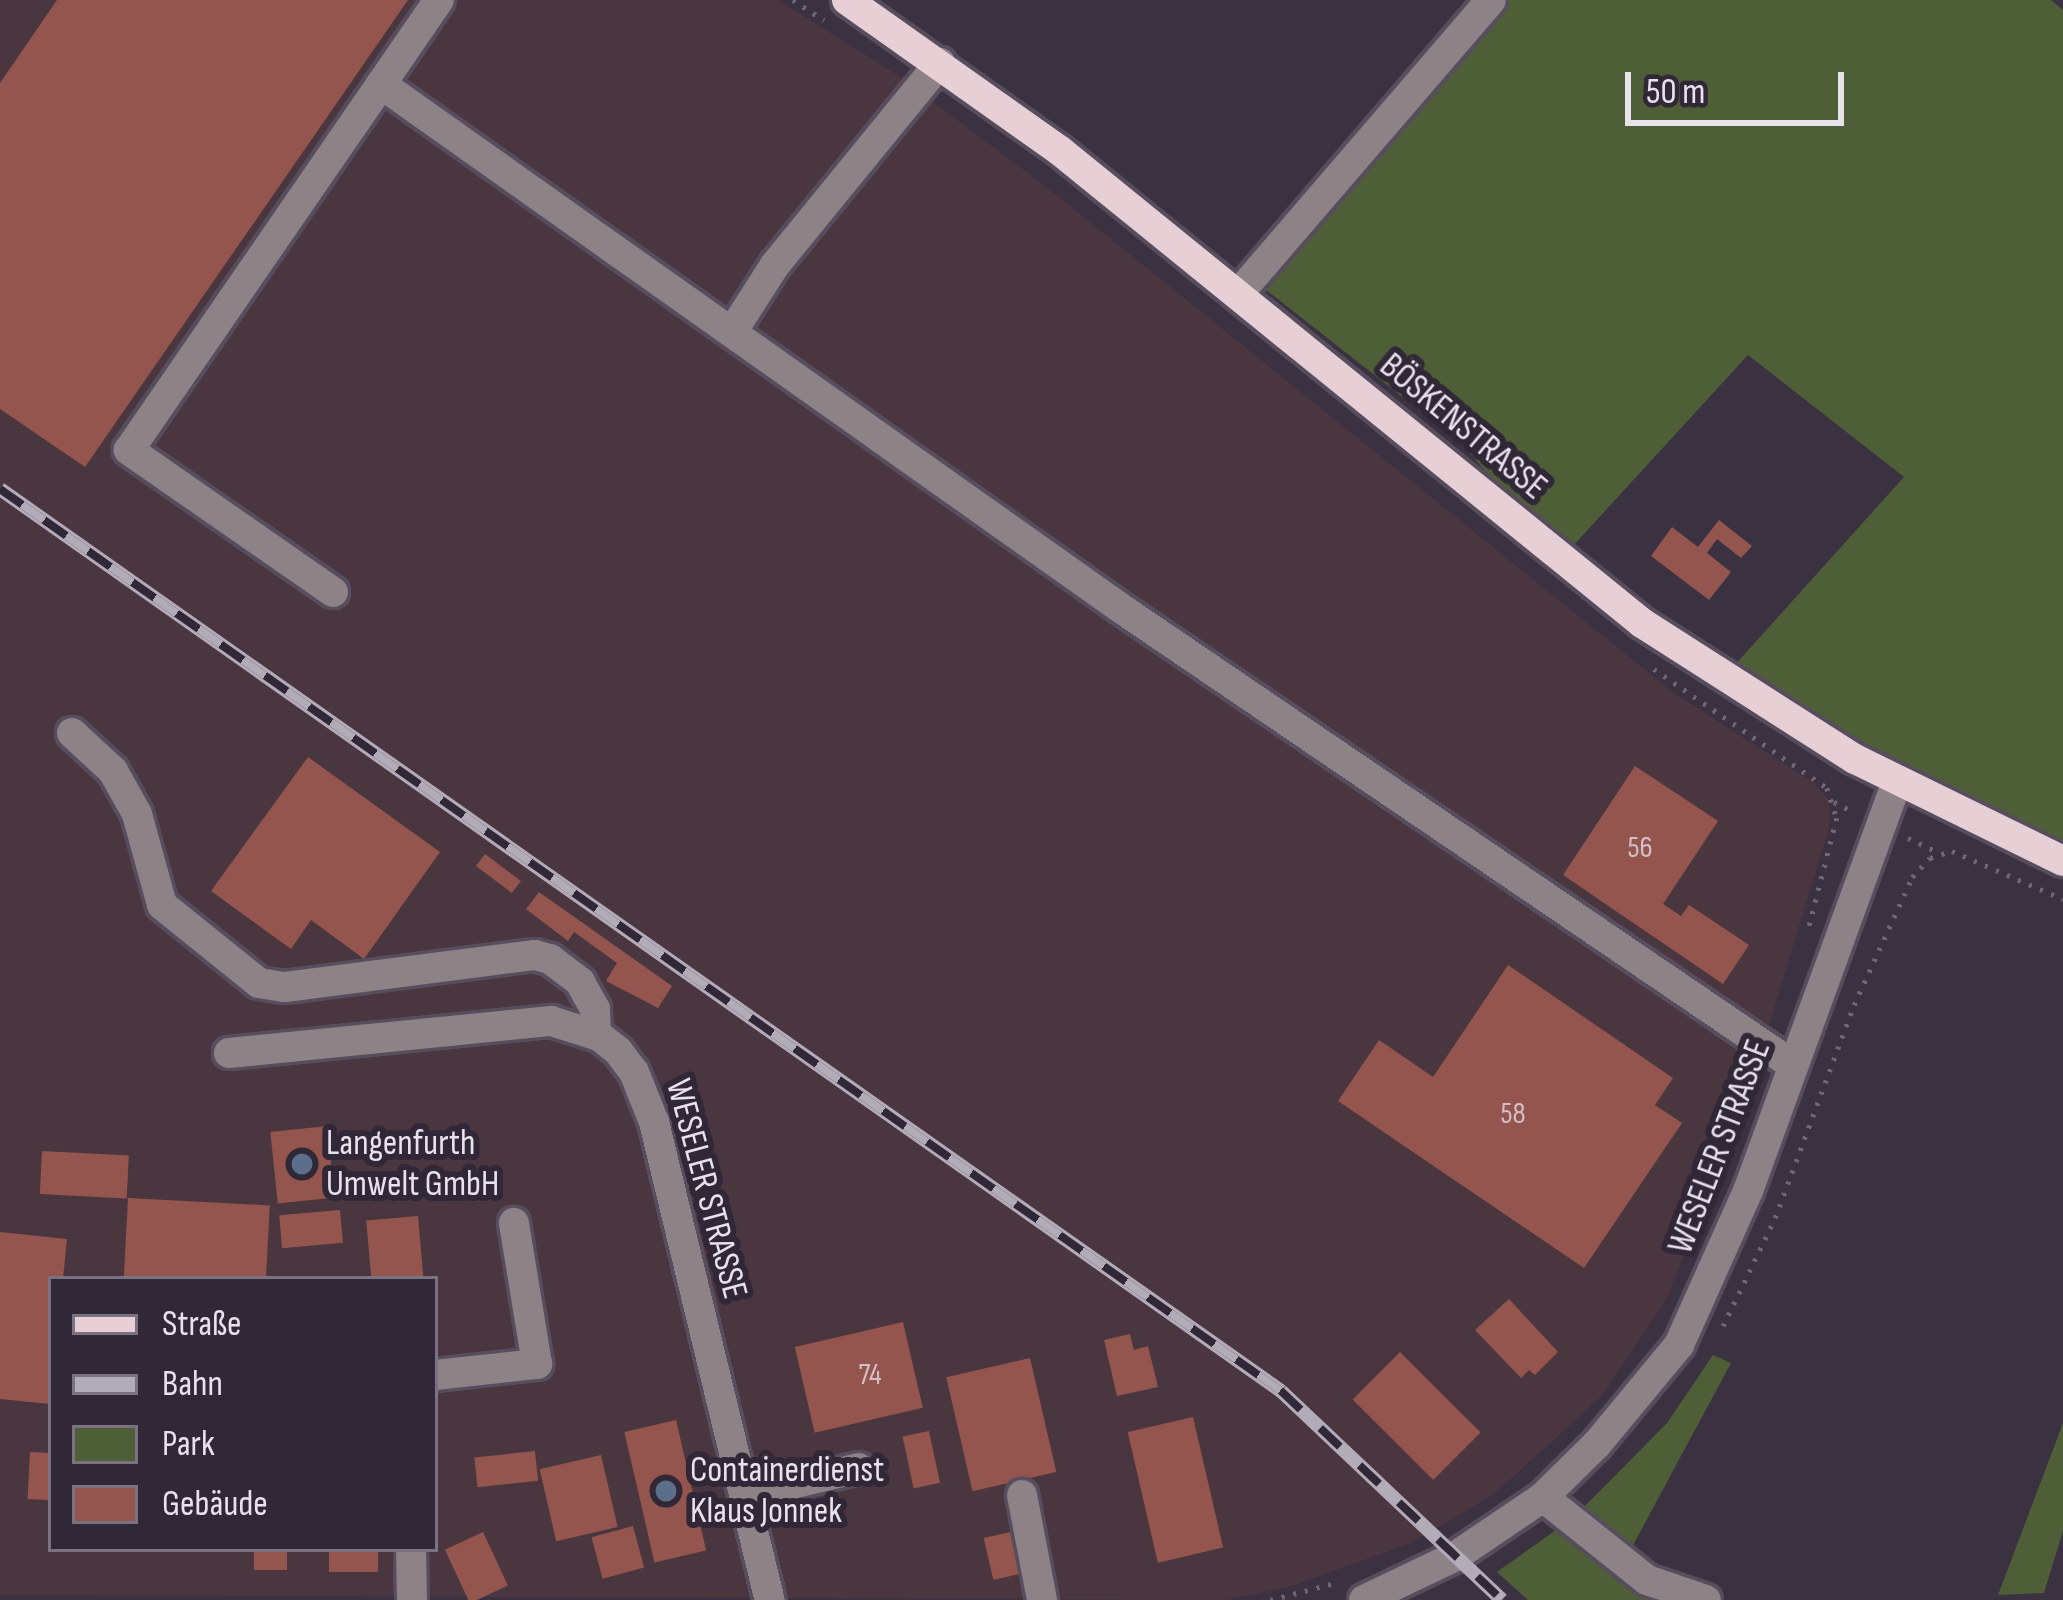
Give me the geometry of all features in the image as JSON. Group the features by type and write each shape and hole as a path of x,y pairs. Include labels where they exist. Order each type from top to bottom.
{"main road":[{"name":"BÖSKENSTRASSE","path":"837,11 940,64 1239,293 1642,623 1898,782 2063,861"}],"street":[{"path":"333,592 118,443 439,0"},
{"path":"1239,293 1491,0"},
{"path":"731,332 775,265 940,64"},
{"path":"381,84 1119,607 1793,1064"},
{"path":"72,733 113,772 136,814 162,905 260,983 285,986 535,955 550,958 580,982 595,1009 596,1035 551,1021 229,1054"},
{"name":"WESELER STRASSE","path":"1357,1589 1456,1556 1543,1497 1624,1413 1679,1345 1748,1191 1898,782"},
{"name":"WESELER STRASSE","path":"596,1035 634,1072 654,1123 770,1600"},
{"path":"438,1375 537,1364 514,1223"},
{"path":"745,1495 860,1468"},
{"path":"1022,1495 1042,1600"},
{"path":"1543,1497 1647,1580 1706,1600"},
{"path":"411,1552 412,1600"}],"path":[{"path":"793,0 837,11"},
{"path":"1648,665 1827,788 1837,818 1804,946"},
{"path":"1270,1600 1357,1589"}],"shaded area":[{"path":"0,0 778,0 896,74 1044,185 1674,693 1816,784 1829,801 1829,828 1744,1107 1666,1300 1601,1397 1493,1495 1411,1543 1292,1586 1226,1600 0,1595"}],"green space":[{"path":"1491,0 2051,0 2063,10 2063,858 1724,677 1904,477 1748,355 1561,559 1461,443 1252,279"},
{"path":"1713,1355 1731,1363 1631,1549 1582,1509 1667,1423"},
{"path":"2063,1423 2063,1531 2044,1593 1998,1595"},
{"path":"1556,1530 1650,1600 1528,1600 1497,1572"}],"building":[{"path":"57,0 408,0 85,467 0,409 0,83"},
{"path":"1719,520 1752,546 1741,558 1717,539 1707,553 1731,572 1709,600 1651,556 1672,527 1698,547"},
{"path":"308,757 440,852 364,959 311,920 291,949 211,891"},
{"path":"1635,766 1718,821 1663,904 1681,916 1689,905 1749,945 1723,984 1563,875"},
{"path":"485,854 521,881 512,893 476,866"},
{"path":"539,892 672,986 658,1008 606,981 617,963 574,932 568,941 526,909"},
{"path":"1508,965 1673,1078 1655,1105 1682,1123 1584,1268 1338,1101 1379,1040 1433,1077"},
{"name":"Langenfurth Umwelt GmbH","path":"327,1126 335,1198 278,1204 270,1132"},
{"path":"42,1151 129,1156 127,1198 40,1194"},
{"path":"128,1198 270,1205 266,1276 124,1276"},
{"path":"340,1210 343,1243 282,1248 279,1215"},
{"path":"418,1216 423,1276 371,1276 366,1221"},
{"path":"0,1232 67,1239 63,1276 48,1276 48,1404 0,1399"},
{"path":"1509,1299 1558,1352 1535,1375 1529,1370 1521,1378 1475,1330"},
{"path":"903,1322 923,1408 815,1433 795,1347"},
{"path":"1130,1334 1134,1350 1148,1346 1158,1387 1117,1396 1104,1340"},
{"path":"1400,1352 1481,1433 1433,1480 1353,1399"},
{"path":"1030,1358 1056,1472 973,1491 946,1377"},
{"path":"1193,1417 1223,1548 1158,1563 1128,1432"},
{"name":"Containerdienst Klaus Jonnek","path":"676,1420 706,1551 655,1562 624,1432"},
{"path":"929,1431 940,1483 914,1488 903,1437"},
{"path":"535,1451 538,1481 477,1487 474,1457"},
{"path":"30,1452 48,1453 48,1500 28,1499"},
{"path":"601,1455 618,1527 556,1541 540,1469"},
{"path":"633,1526 644,1568 603,1579 591,1537"},
{"path":"483,1532 508,1585 468,1600 445,1550"},
{"path":"1010,1532 1020,1574 993,1580 984,1538"},
{"path":"254,1552 287,1552 287,1570 254,1570"},
{"path":"329,1552 378,1552 378,1572 329,1572"}],"railway":[{"path":"0,489 1281,1391 1502,1600"}],"place":[{"name":"Langenfurth Umwelt GmbH","path":"302,1164"},
{"name":"Containerdienst Klaus Jonnek","path":"666,1491"}]}
